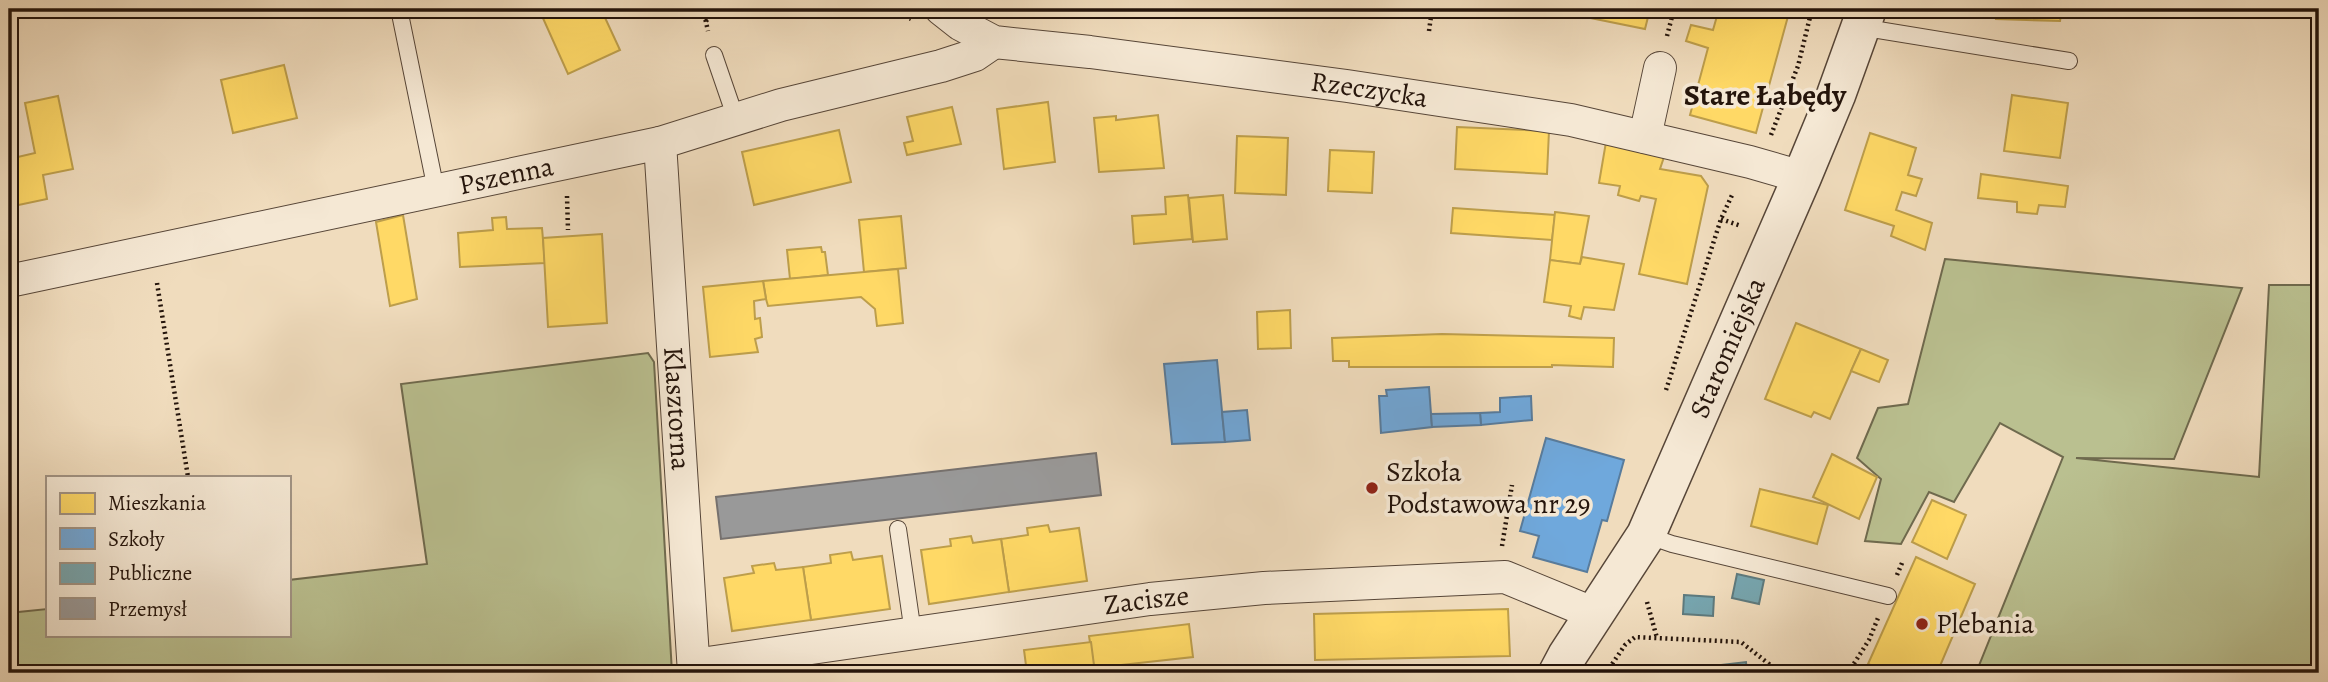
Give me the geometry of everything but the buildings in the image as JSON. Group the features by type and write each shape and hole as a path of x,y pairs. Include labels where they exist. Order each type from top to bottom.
{"street":[{"name":"Rzeczycka","path":"930,15 960,24 994,42 1347,86 1571,120 1750,162 1802,177"},
{"name":"Staromiejska","path":"1558,673 1646,534 1802,177 1864,18"},
{"name":"Pszenna","path":"9,281 660,143 781,104 941,66 975,55 994,42"},
{"path":"1645,137 1660,68"},
{"name":"Klasztorna","path":"660,143 694,669"},
{"name":"Zacisze","path":"694,669 913,633 1150,599 1264,588 1505,577 1595,614"}],"lane":[{"path":"399,9 436,190"},
{"path":"1864,18 2069,61"},
{"path":"713,55 736,118"},
{"path":"898,529 913,633"},
{"path":"1646,534 1672,544 1888,596"}],"path":[{"path":"706,21 717,9"},
{"path":"890,9 930,15"},
{"path":"1429,31 1432,9"},
{"path":"1766,145 1798,66 1812,9"},
{"path":"1661,403 1721,219 1735,190"},
{"path":"1721,219 1751,230"},
{"path":"152,251 188,476"},
{"path":"1502,550 1512,485"},
{"path":"1651,616 1657,638"},
{"path":"1606,673 1630,640 1635,638 1741,642 1776,673"}],"green space":[{"path":"1945,259 2242,288 2174,459 2076,458 2259,477 2269,285 2319,285 2319,673 1976,673 2063,457 2000,423 1954,502 1929,492 1901,544 1865,541 1881,479 1857,458 1878,408 1908,404"},
{"path":"648,353 654,362 672,673 9,673 9,613 46,609 46,636 290,636 290,580 427,564 401,384"}],"place":[{"name":"Szkoła Podstawowa nr 29","path":"1372,488"},
{"name":"Plebania","path":"1922,624"}],"district":[{"name":"Stare Łabędy","path":"1765,95"}]}
